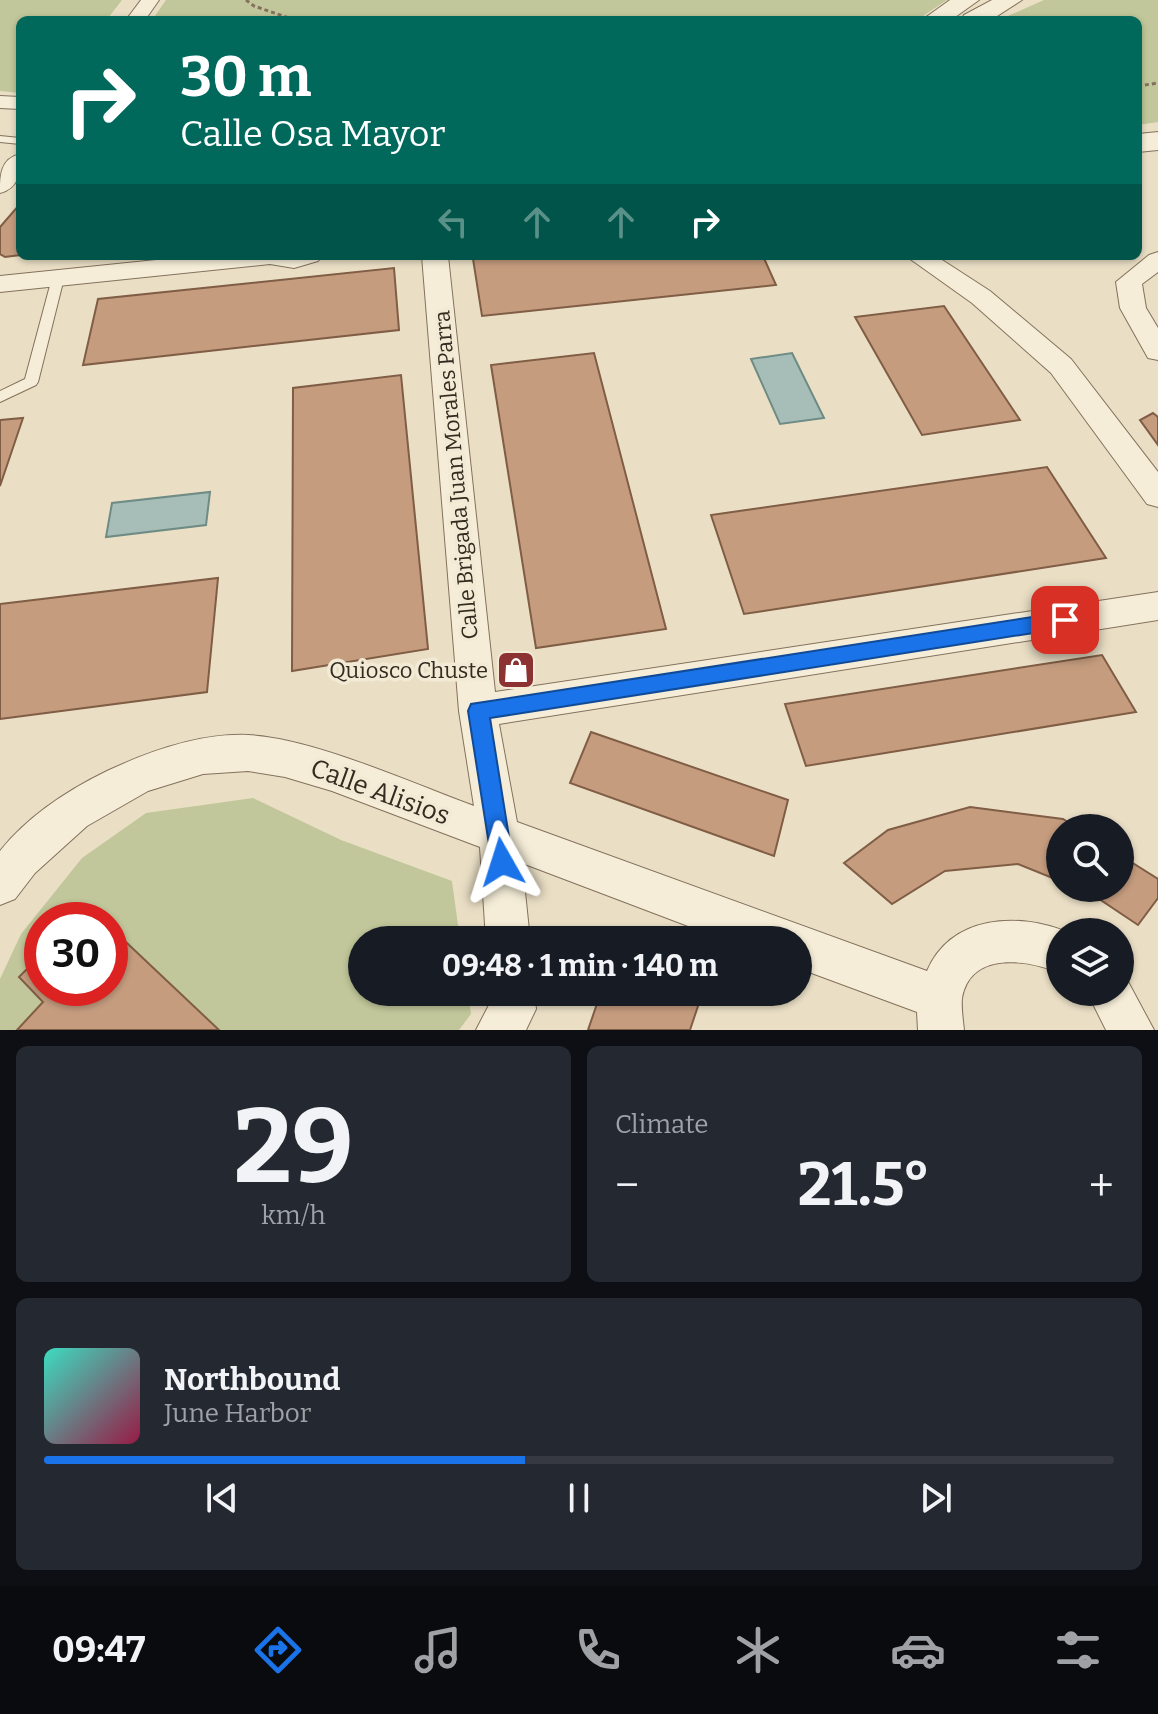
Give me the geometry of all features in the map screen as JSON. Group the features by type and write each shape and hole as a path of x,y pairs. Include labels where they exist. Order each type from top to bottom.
{"street":[{"path":"941,16 967,0"},
{"path":"980,16 1010,0"},
{"path":"0,186 16,166"},
{"path":"0,284 231,260"},
{"name":"Calle Brigada Juan Morales Parra","path":"435,260 478,711 499,836 507,926"},
{"path":"925,260 981,297 1061,366 1158,495"},
{"path":"1158,260 1129,282 1133,308 1158,351"},
{"path":"478,711 1158,606"},
{"name":"Calle Alisios","path":"0,884 33,845 108,791 152,769 194,757 239,752 287,760 332,773 744,926"},
{"path":"812,953 941,1014 950,972 967,953 989,941 1016,938 1046,944"},
{"path":"499,1030 513,1006"},
{"path":"1117,1006 1131,1030"}],"lane":[{"path":"0,397 31,382 58,278"}],"path":[{"path":"246,0 283,16"}],"green space":[{"path":"0,0 122,0 110,16 16,16 16,93 0,91"},
{"path":"166,0 947,0 923,16 155,16"},
{"path":"1044,0 1158,0 1158,122 1142,124 1142,16 1008,16"},
{"path":"253,798 341,840 452,881 458,926 348,926 348,1006 470,1006 471,1014 459,1030 0,1030 0,979 24,930 24,1006 128,1006 128,902 47,902 82,858 146,813"}],"water":[{"path":"792,353 824,418 780,424 751,359"},
{"path":"210,492 206,525 106,537 112,503"}],"building":[{"path":"16,209 16,256 5,257 0,254 0,227"},
{"path":"473,260 765,260 776,285 482,316"},
{"path":"394,268 399,330 83,365 98,299"},
{"path":"944,306 1020,420 922,435 855,317"},
{"path":"594,353 666,629 536,648 491,365"},
{"path":"401,375 428,649 292,671 293,388"},
{"path":"1153,413 1158,417 1158,445 1140,420"},
{"path":"23,418 0,486 0,420"},
{"path":"1047,467 1106,558 744,614 711,515"},
{"path":"218,578 207,692 0,719 0,604"},
{"path":"1102,655 1136,712 806,766 785,704"},
{"path":"591,732 788,800 774,856 570,783"},
{"path":"970,807 1046,817 1046,875 1018,864 945,871 892,904 844,863 888,830"},
{"path":"1134,864 1158,879 1158,898 1138,925 1134,918 1128,918 1104,902 1134,902"},
{"path":"128,944 219,1030 17,1030 39,1006 128,1006"},
{"path":"596,1006 698,1006 690,1030 588,1030"}],"place":[{"name":"Quiosco Chuste","path":"516,670"}],"route":[{"path":"502,862 478,711 1065,620"}]}
